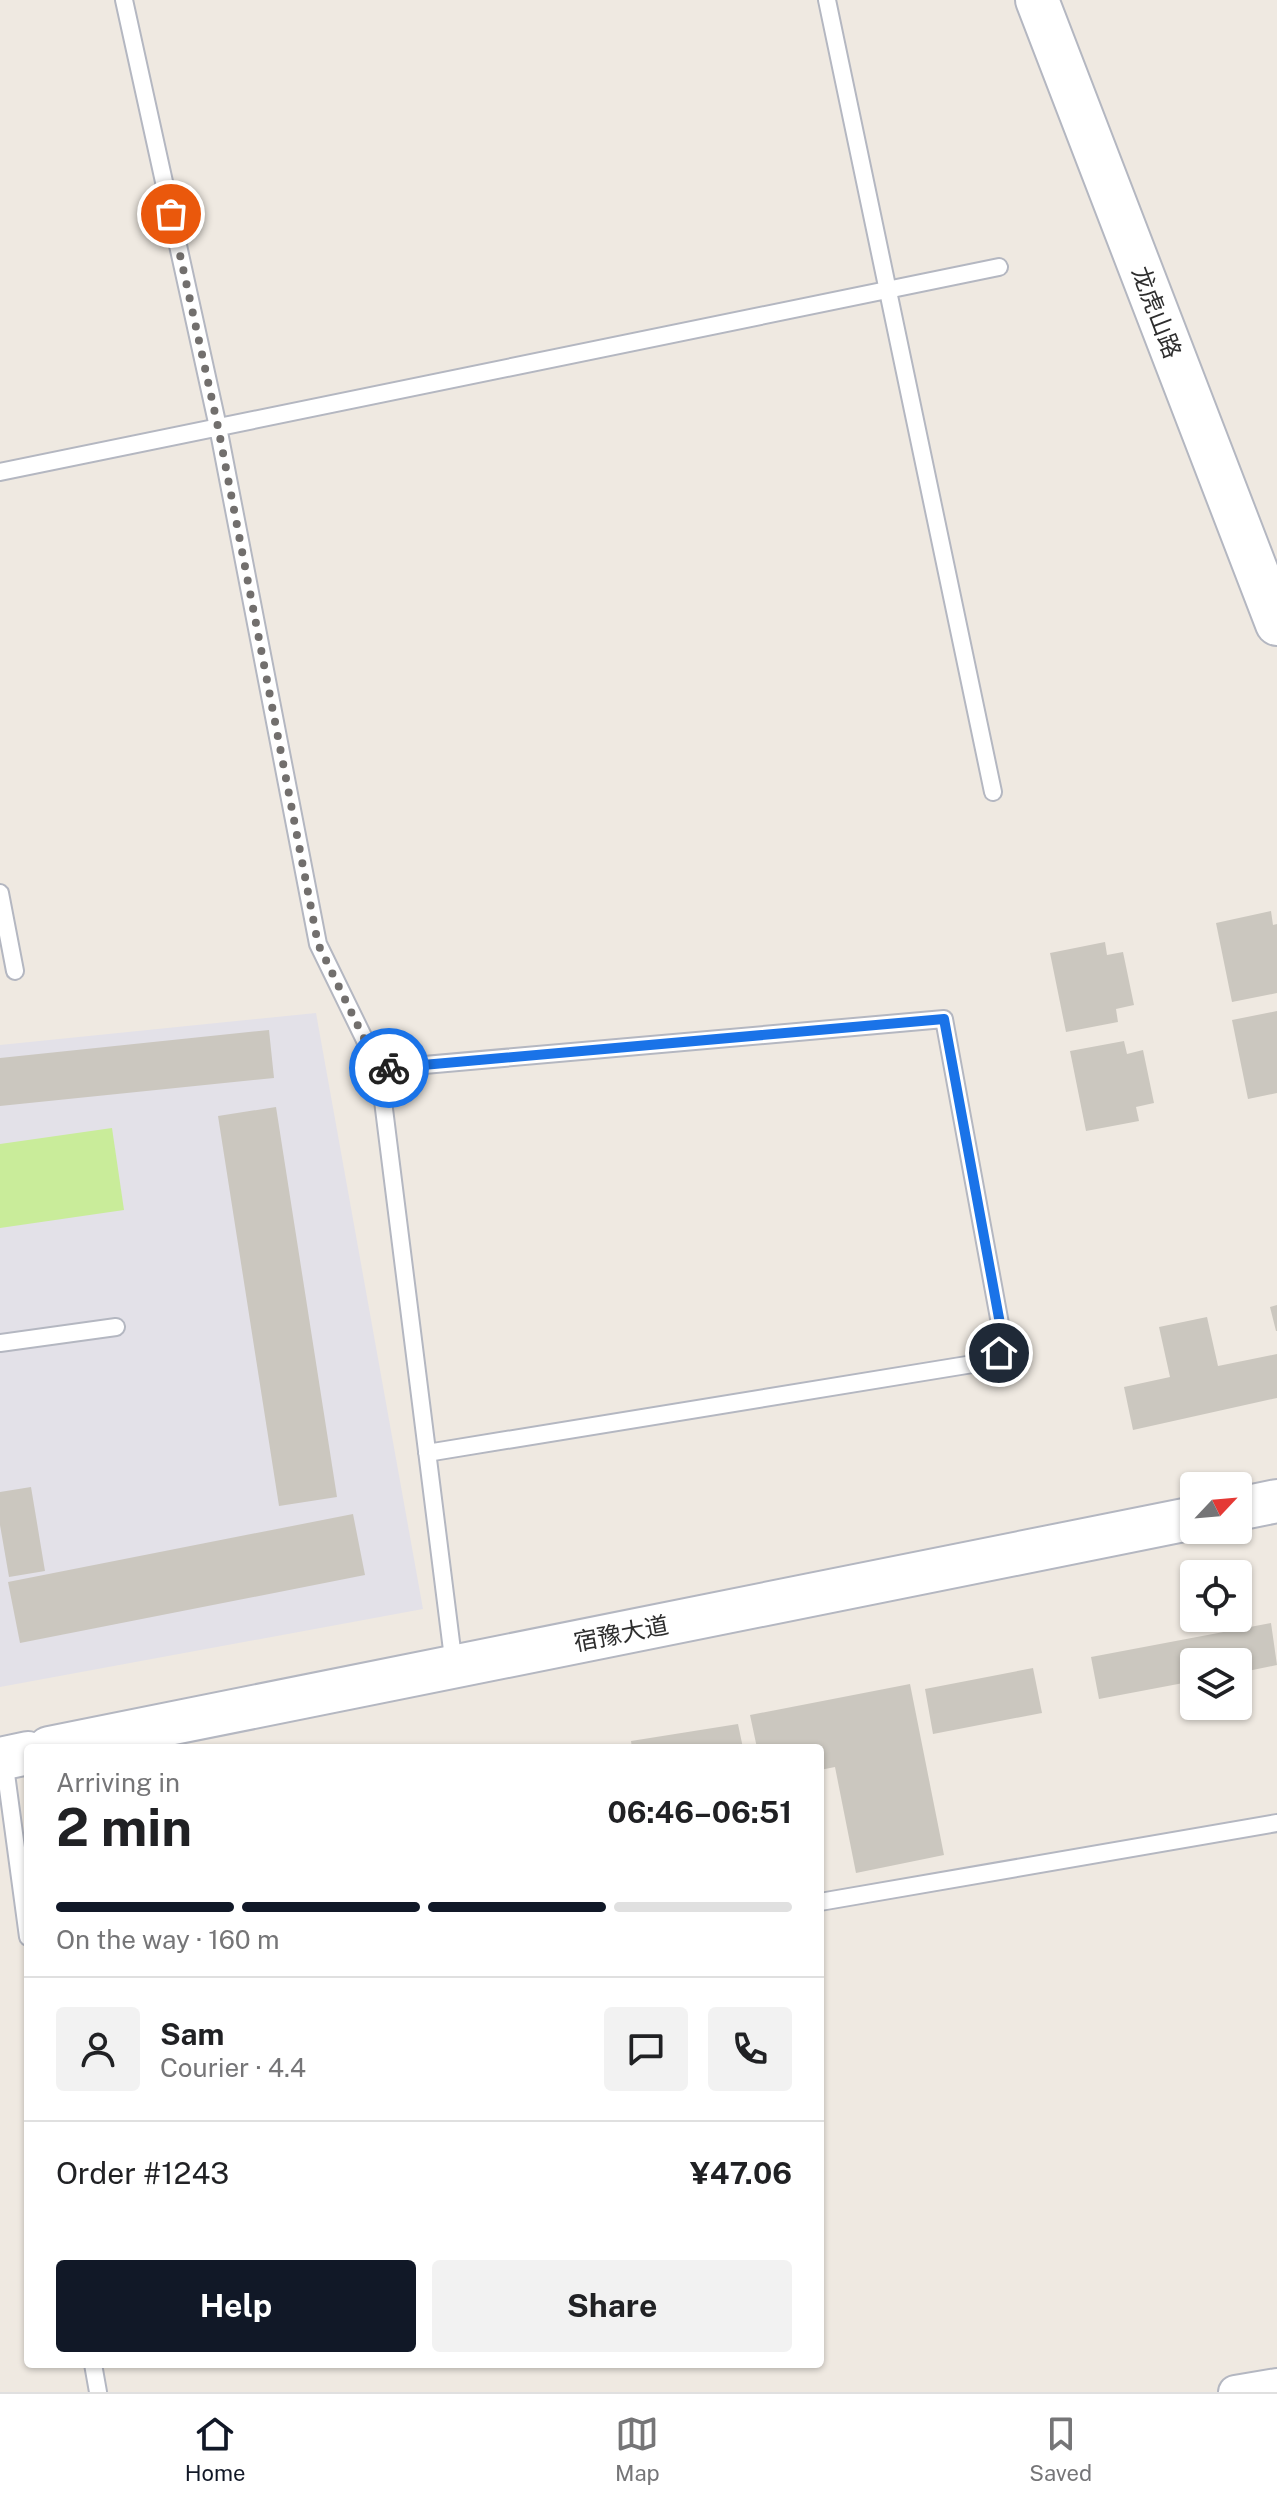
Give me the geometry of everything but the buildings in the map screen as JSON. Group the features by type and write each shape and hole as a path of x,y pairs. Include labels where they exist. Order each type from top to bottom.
{"street":[{"name":"龙虎山路","path":"1037,0 1277,624"},
{"path":"1252,1506 1277,1501"},
{"name":"宿豫大道","path":"69,1744 1180,1521"},
{"path":"1235,2392 1277,2385"}],"lane":[{"path":"124,0 218,427 318,944 379,1069 454,1666"},
{"path":"827,0 993,792"},
{"path":"0,472 999,267"},
{"path":"0,893 15,971"},
{"path":"379,1069 944,1019 1003,1340 999,1353 985,1362 427,1453"},
{"path":"0,1343 116,1327"},
{"path":"11,1756 24,1894"},
{"path":"824,1901 1277,1823"},
{"path":"94,2368 98,2392"}],"shaded area":[{"path":"316,1013 423,1609 0,1687 0,1045"}],"green space":[{"path":"112,1128 124,1210 0,1228 0,1144"}],"way so far":[{"path":"171,214 218,427 318,944 379,1069 389,1068"}],"route":[{"path":"389,1068 944,1019 1003,1340 999,1353"}]}
